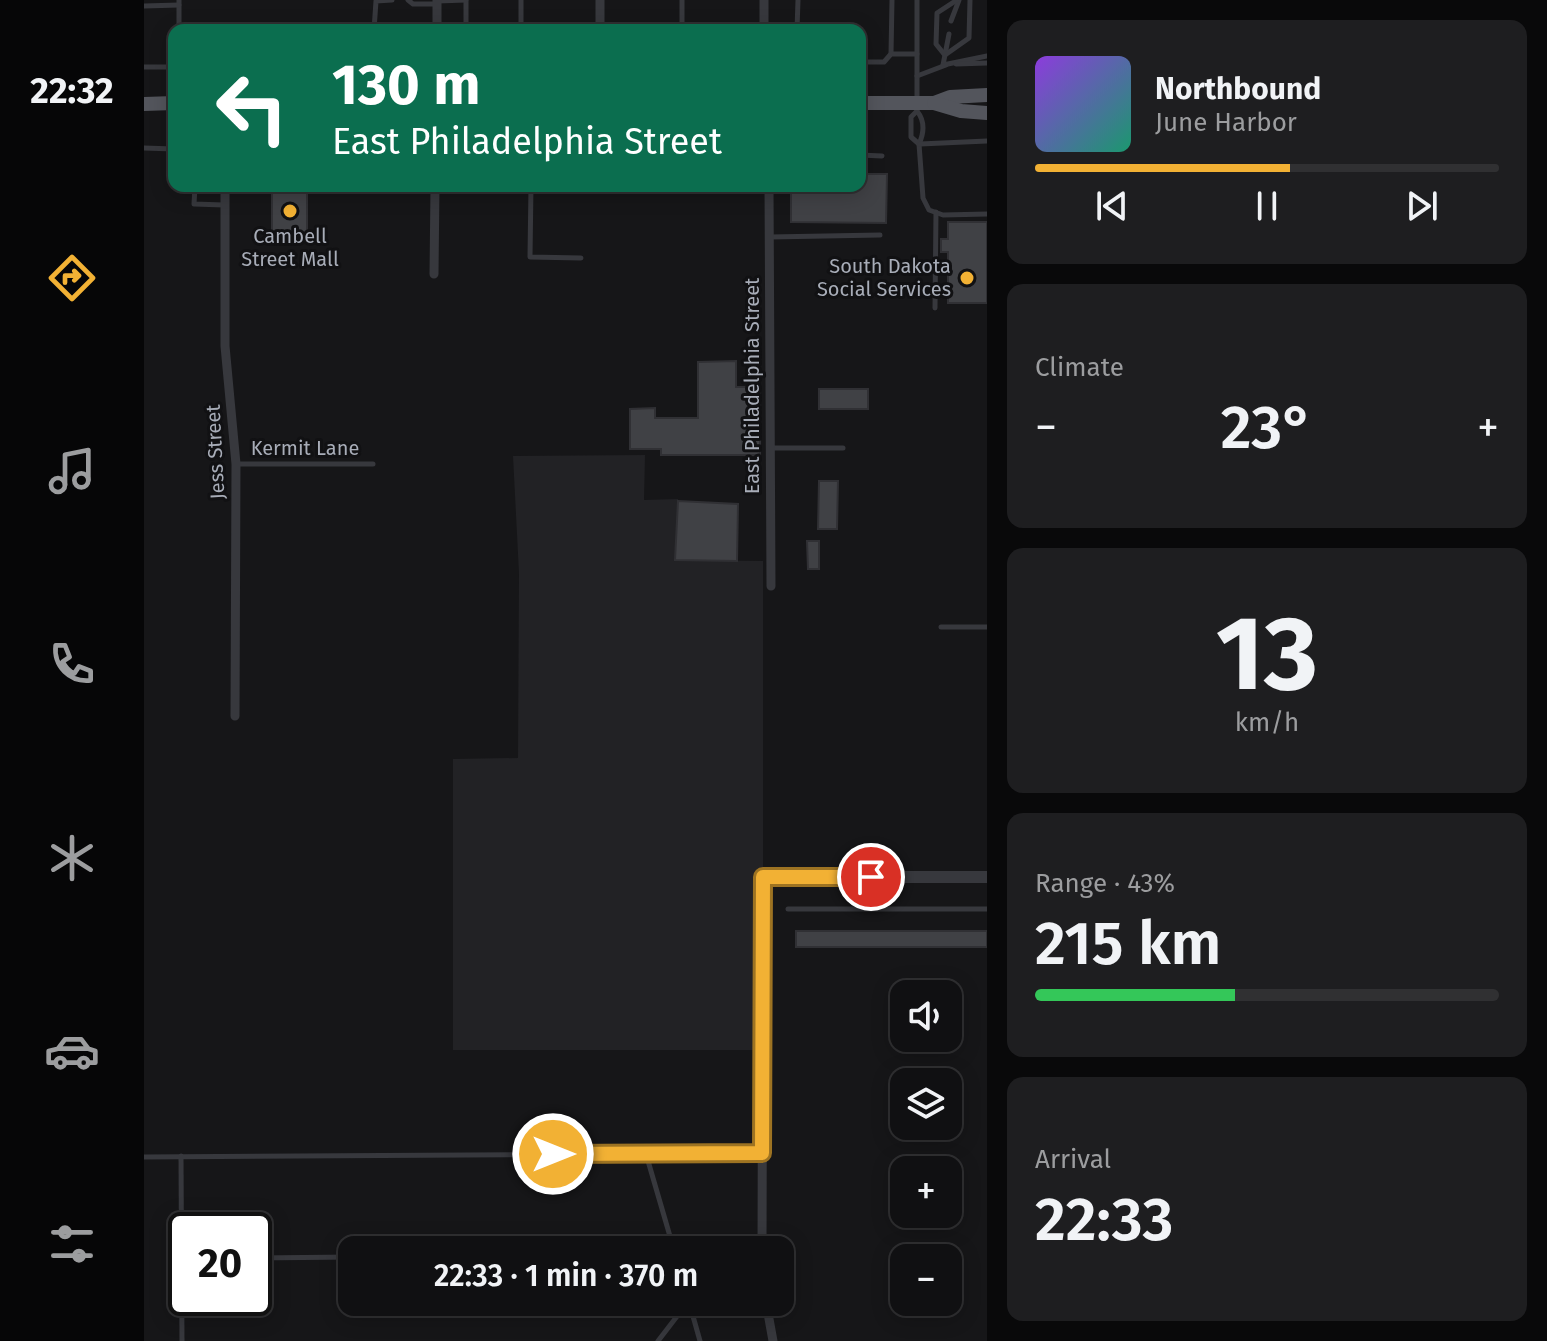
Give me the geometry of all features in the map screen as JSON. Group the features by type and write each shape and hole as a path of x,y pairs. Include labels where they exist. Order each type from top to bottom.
{"main road":[{"path":"866,103 917,107 950,97 987,95"},
{"path":"144,104 168,103"},
{"path":"934,103 987,114"}],"street":[{"path":"600,0 600,24"},
{"path":"764,0 764,24"},
{"path":"437,2 437,24"},
{"name":"Jess Street","path":"225,192 225,346 236,464 235,716"},
{"path":"434,274 435,192"},
{"name":"East Philadelphia Street","path":"769,192 771,586"},
{"path":"762,1236 763,877 987,877"},
{"path":"769,1316 773,1341"}],"lane":[{"path":"374,24 376,1 392,0"},
{"path":"408,0 413,4 466,0 466,24"},
{"path":"521,0 521,24"},
{"path":"682,0 682,24"},
{"path":"797,24 798,0"},
{"path":"866,62 884,62 891,54 892,0"},
{"path":"917,0 917,107 922,118 923,136 919,144 923,198 929,210 936,212 987,214"},
{"path":"951,21 958,0"},
{"path":"945,55 936,44 937,13 958,0"},
{"path":"945,55 969,38 970,0"},
{"path":"144,6 179,3 179,24"},
{"path":"943,65 949,34"},
{"path":"891,54 917,54"},
{"path":"917,76 943,65 987,56"},
{"path":"943,65 987,63"},
{"path":"144,67 168,67"},
{"path":"917,107 911,117 911,137 919,144 987,141"},
{"path":"144,148 168,149"},
{"path":"866,155 882,156"},
{"path":"195,192 194,204 225,205"},
{"path":"531,192 530,257 581,258"},
{"path":"935,308 936,212"},
{"path":"770,237 880,235"},
{"path":"771,448 843,448"},
{"name":"Kermit Lane","path":"236,464 373,464"},
{"path":"941,627 987,627"},
{"path":"871,877 871,909"},
{"path":"788,909 987,909"},
{"path":"144,1157 762,1153"},
{"path":"646,1154 670,1236"},
{"path":"181,1156 183,1212"},
{"path":"272,1258 338,1257"},
{"path":"182,1341 183,1316"},
{"path":"658,1341 678,1316"},
{"path":"693,1316 700,1341"}],"shaded area":[{"path":"645,455 644,500 678,499 676,560 763,561 763,1050 453,1050 453,759 518,758 519,573 513,456"}],"building":[{"path":"866,174 887,174 886,223 791,222 791,192 866,192"},
{"name":"Cambell Street Mall","path":"272,192 307,192 307,236 272,236"},
{"name":"South Dakota Social Services","path":"948,222 987,222 987,303 948,303 948,252 941,252 941,239 948,239"},
{"path":"736,361 736,387 760,387 760,455 661,455 661,449 630,449 630,409 655,408 655,418 698,418 698,362"},
{"path":"819,389 868,389 868,409 819,409"},
{"path":"819,481 838,481 837,529 818,529"},
{"path":"678,501 738,504 737,561 675,560"},
{"path":"807,541 819,541 819,569 808,569"},
{"path":"796,931 987,931 987,947 796,947"}],"place":[{"name":"Cambell Street Mall","path":"290,211"},
{"name":"South Dakota Social Services","path":"967,278"}],"route":[{"path":"553,1154 762,1153 763,877 871,877"}]}
